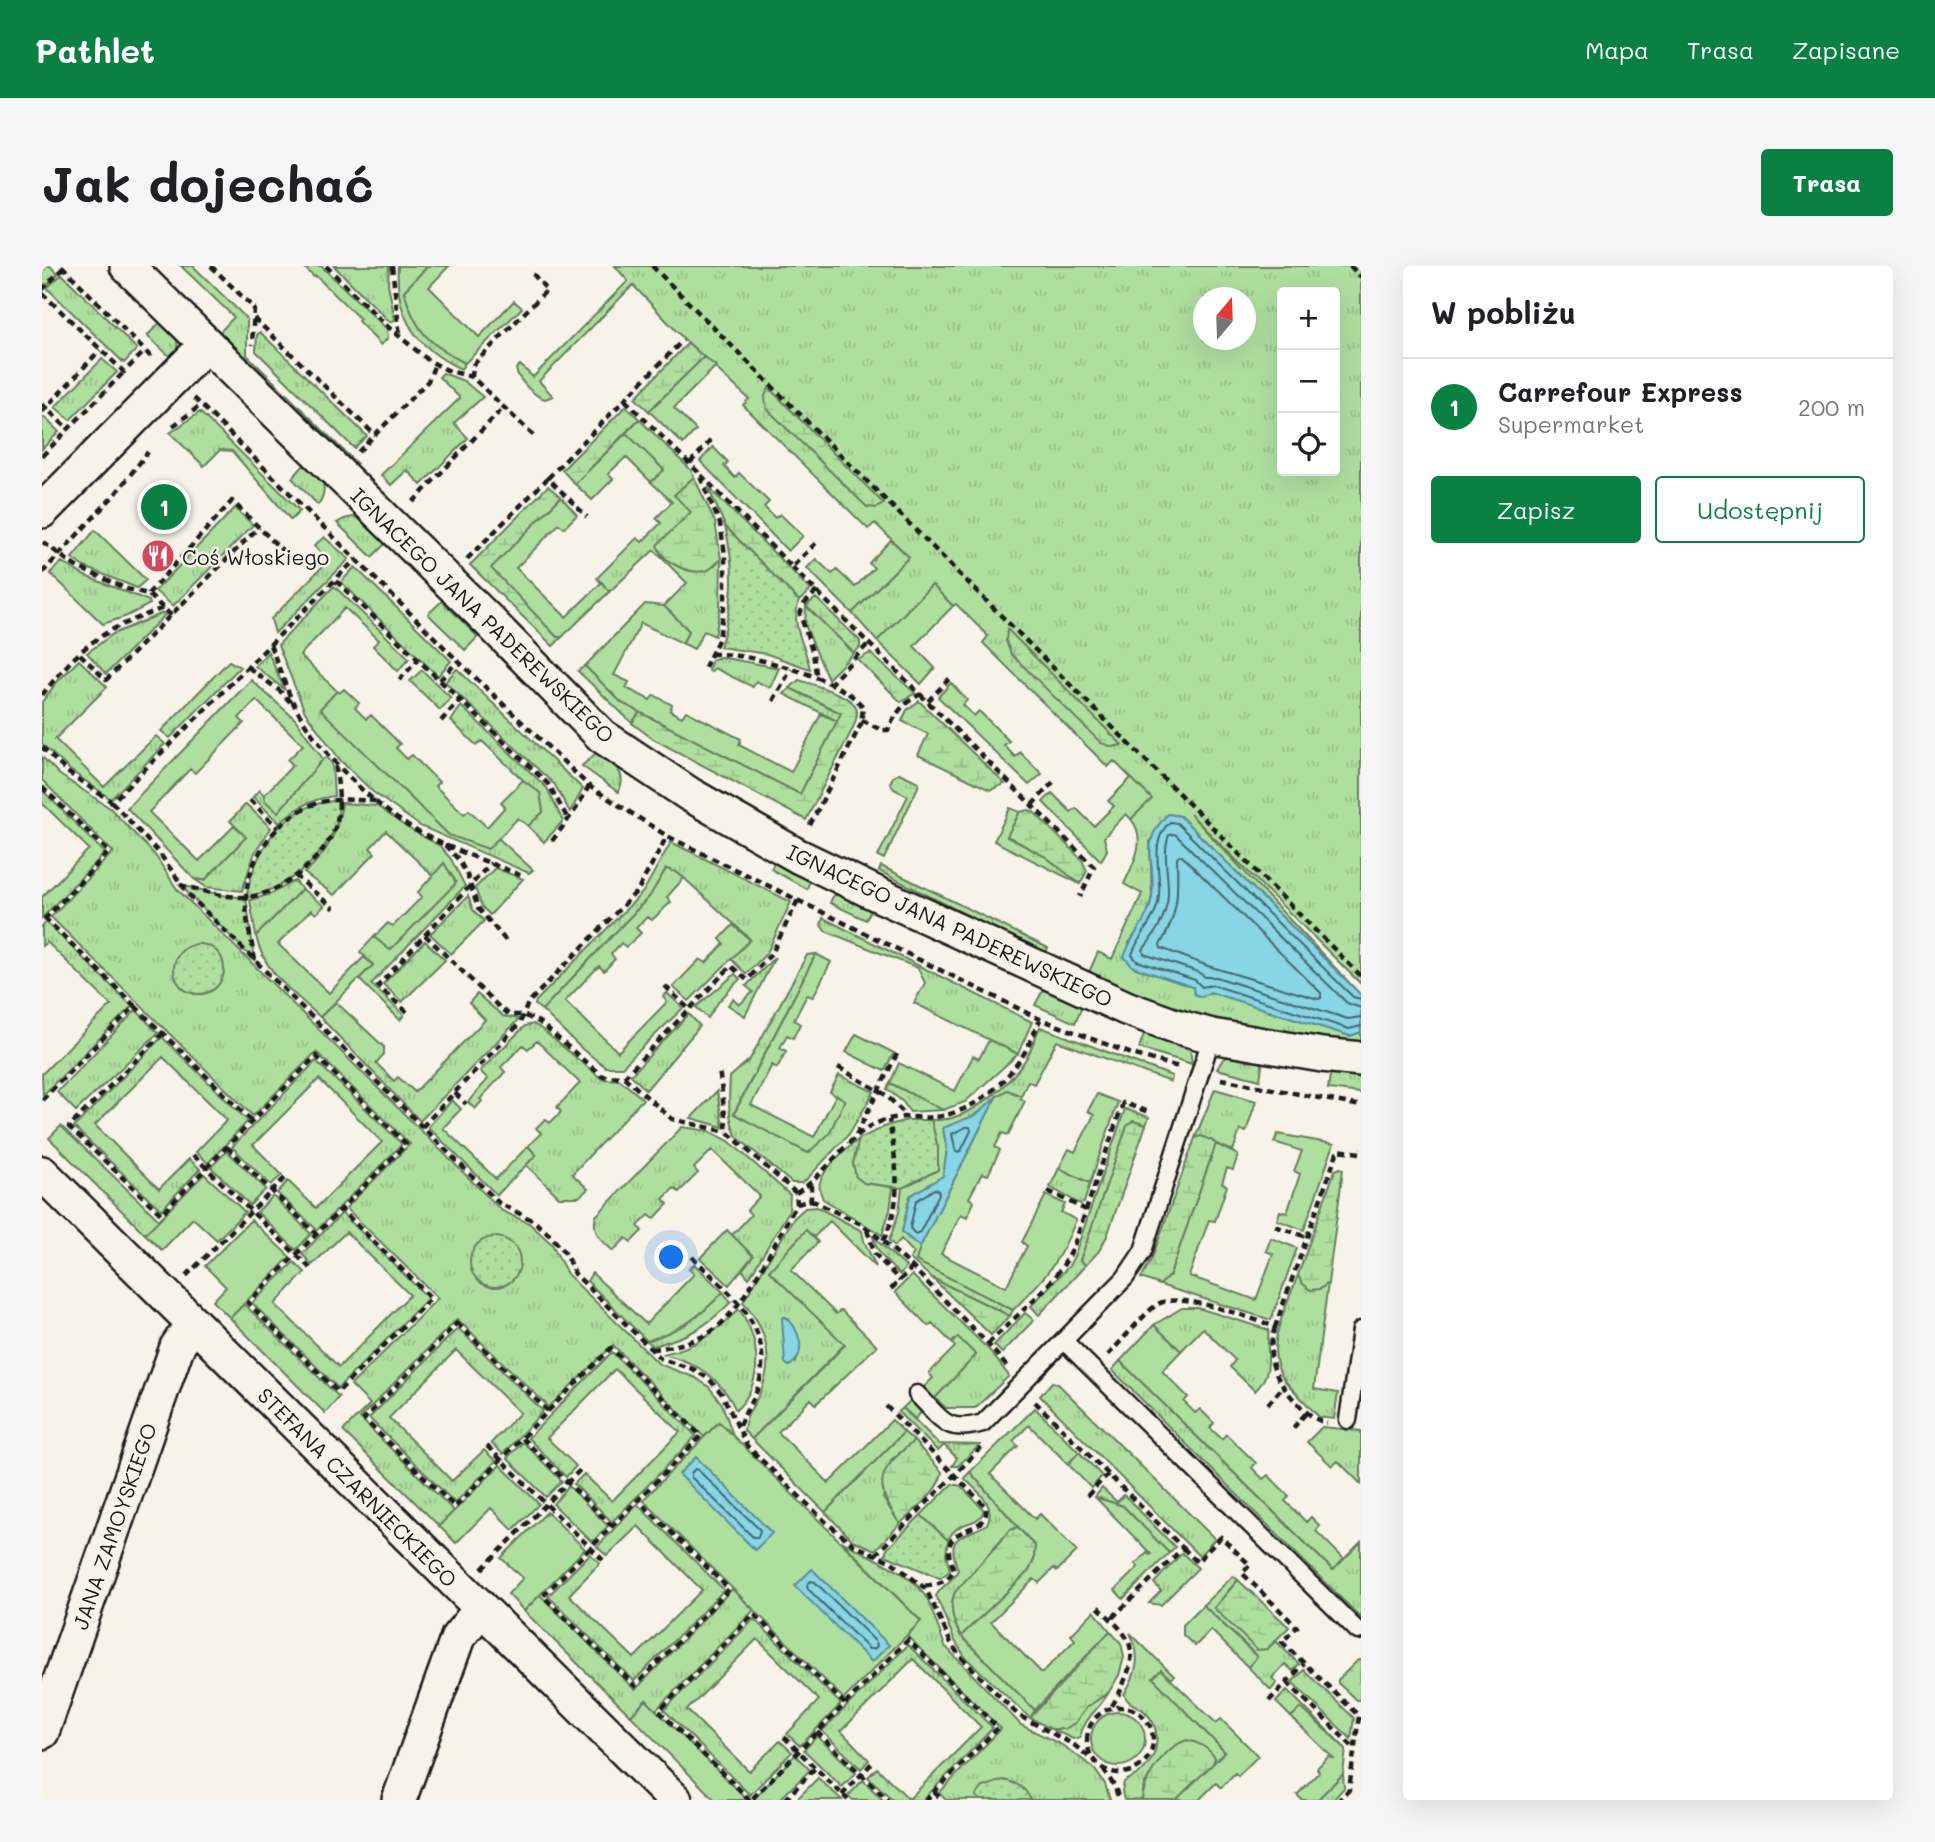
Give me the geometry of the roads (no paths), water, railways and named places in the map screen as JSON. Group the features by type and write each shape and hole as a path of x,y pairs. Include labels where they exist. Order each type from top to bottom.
{"street":[{"name":"IGNACEGO JANA PADEREWSKIEGO","path":"127,266 488,620 602,736 689,794 798,856 1126,1008 1212,1036 1361,1059"},
{"path":"42,511 206,345"},
{"name":"STEFANA CZARNIECKIEGO","path":"42,1173 675,1800"},
{"name":"JANA ZAMOYSKIEGO","path":"42,1732 177,1347 193,1323"},
{"path":"399,1800 458,1637 481,1609"}],"lane":[{"path":"917,1394 948,1426 966,1428 983,1423 1125,1278 1143,1251 1212,1036"},
{"path":"1340,1422 1361,1330"},
{"path":"1064,1341 1358,1632"}],"water":[{"path":"1168,814 1180,816 1361,995 1361,1032 1350,1036 1210,992 1202,997 1194,994 1193,987 1133,967 1124,957 1150,905 1153,884 1151,844 1153,835"},
{"path":"996,1097 920,1247 902,1232 910,1196 943,1176 947,1150 943,1128 976,1115"},
{"path":"785,1317 795,1327 800,1342 798,1356 789,1366 785,1363 782,1318"},
{"path":"696,1457 772,1533 755,1550 679,1474"},
{"path":"812,1569 889,1645 872,1662 795,1586"}],"place":[{"name":"Carrefour Express","path":"164,507"},
{"name":"Coś Włoskiego","path":"158,556"}]}
